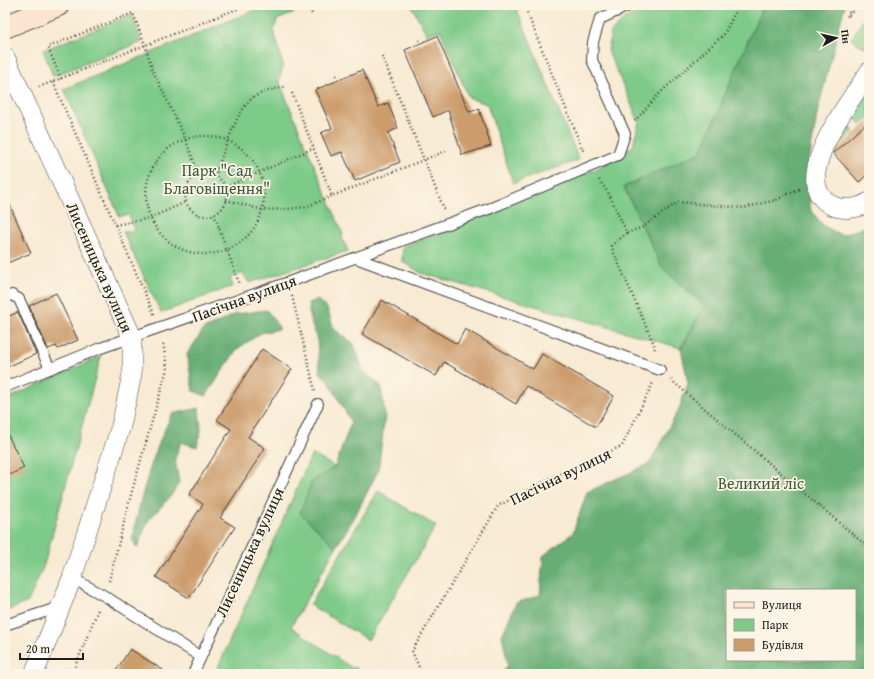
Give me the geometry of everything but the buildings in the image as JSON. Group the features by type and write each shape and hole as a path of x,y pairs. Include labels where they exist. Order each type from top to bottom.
{"main road":[{"path":"6,23 58,5"}],"street":[{"name":"Лисеницька вулиця","path":"5,58 132,337 132,374 121,426 72,578 34,674"},
{"path":"869,72 828,136 816,169 816,188 824,200 833,206 850,209 869,202"}],"lane":[{"path":"625,134 592,60 593,42 600,19 630,5"},
{"name":"Пасічна вулиця","path":"5,387 98,349 245,298 450,223 590,167 618,155 625,134"},
{"path":"356,258 660,370"},
{"path":"5,297 12,295 19,299 50,368"},
{"name":"Лисеницька вулиця","path":"193,674 318,404"},
{"path":"72,578 103,595 201,657"},
{"path":"5,625 60,607"}],"path":[{"path":"20,93 61,79 247,5"},
{"path":"309,5 312,14"},
{"path":"524,5 590,167"},
{"path":"625,134 660,93 724,34 739,5"},
{"path":"853,5 847,17 858,5"},
{"path":"61,79 48,47 133,13 152,69 185,138 199,175"},
{"path":"382,56 450,223"},
{"path":"336,75 338,80"},
{"path":"215,176 228,140 246,104 255,96 286,86"},
{"path":"292,93 332,196"},
{"path":"199,135 214,136 228,140 241,147 252,158 260,172 264,197 263,210 258,223 250,234 240,243 227,250 213,254 198,254 182,250 169,242 158,232 150,218 146,203 146,186 150,171 163,153 171,146 185,138 199,135"},
{"path":"226,187 314,148"},
{"path":"226,200 263,210 306,207 446,151"},
{"path":"207,174 215,176 222,180 226,187 226,200 224,206 214,214 206,216 198,214 191,209 186,202 185,194 187,186 192,179 199,175 207,174"},
{"path":"599,179 609,194 627,234"},
{"path":"804,187 776,200 743,208 678,202 643,227 627,234 611,246 655,348 652,357 660,370 869,548"},
{"path":"115,225 150,218 186,202"},
{"path":"214,214 245,298"},
{"path":"289,282 318,404"},
{"name":"Пасічна вулиця","path":"422,674 412,650 498,506 553,477 622,446 660,370"}],"green space":[{"name":"Парк \"Сад Благовіщення\"","path":"267,5 292,5 294,13 277,20 274,30 283,66 279,81 343,234 341,235 348,251 249,283 243,273 230,278 233,286 161,313 123,232 134,230 129,215 119,216 64,89"},
{"path":"411,5 515,5 579,160 513,183 487,104 469,98 440,30 427,35"},
{"path":"655,5 763,5 701,152 624,187 662,267 704,306 681,348 421,273 402,261 403,247 598,168 633,146 639,122 608,51 611,32 625,18"},
{"name":"Великий ліс","path":"763,5 845,5 818,109 807,173 811,211 824,226 841,235 863,228 869,221 869,674 501,674 508,665 502,635 516,603 540,595 543,556 573,533 587,492 649,464 679,409 688,383 681,348 704,306 662,267 624,187 701,152"},
{"path":"869,10 869,50 851,39"},
{"path":"132,15 142,42 53,76 43,50"},
{"path":"869,81 869,118 861,125 849,112"},
{"path":"844,119 854,131 838,146 831,138"},
{"path":"317,300 327,308 334,329 354,344 363,371 381,386 385,416 378,471 354,518 336,547 300,513 312,481 335,467 351,422 328,380 320,373 317,340 310,319 308,303"},
{"path":"267,310 280,329 261,333 237,349 206,396 193,391 187,354 204,329 236,314"},
{"path":"101,356 44,565 28,602 6,611 5,400"},
{"path":"199,408 201,430 197,447 181,442 175,459 179,483 170,497 148,521 137,548 132,539 135,523 148,475 165,429 172,414"},
{"path":"312,454 335,467 336,547 291,627 352,668 357,668 354,674 215,674"},
{"path":"378,491 436,526 368,640 310,605"}]}
